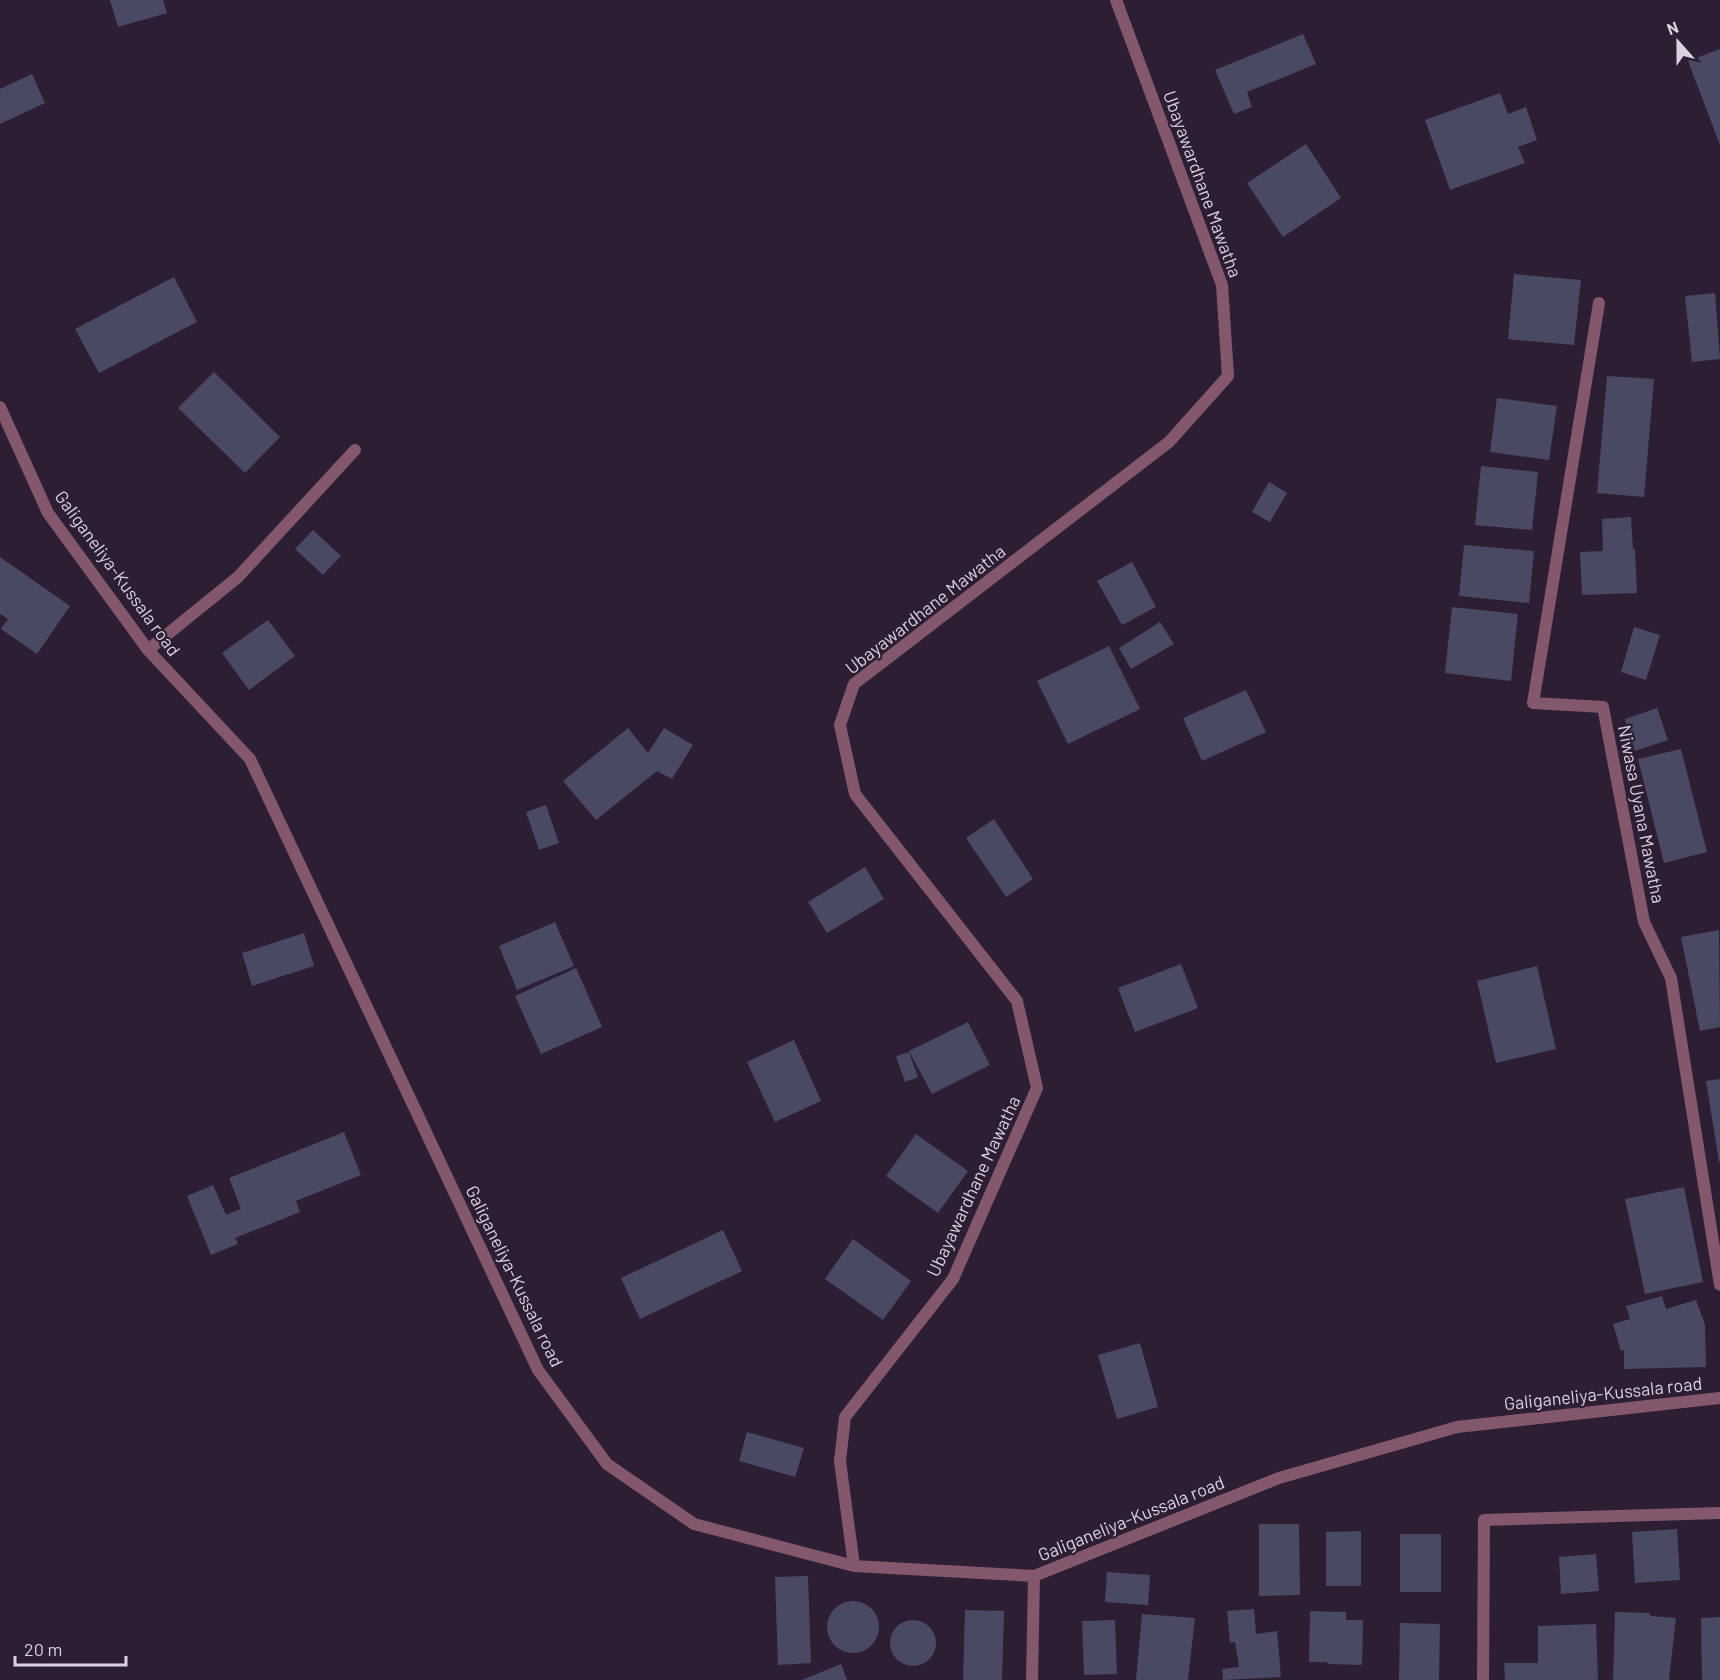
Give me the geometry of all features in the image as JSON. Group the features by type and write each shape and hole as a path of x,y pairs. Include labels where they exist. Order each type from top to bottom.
{"street":[{"name":"Ubayawardhane Mawatha","path":"854,1566 840,1461 845,1418 953,1280 1037,1088 1017,1001 855,794 840,725 854,684 1169,442 1228,376 1222,285 1116,0"},
{"name":"Niwasa Uyana Mawatha","path":"1599,303 1533,703 1604,707 1644,922 1671,978 1720,1286"},
{"name":"Galiganeliya-Kussala road","path":"0,407 48,513 148,650 250,759 538,1370 607,1464 694,1524 854,1566 1035,1575 1279,1478 1457,1427 1720,1398"},
{"path":"148,650 238,577 355,450"},
{"path":"1483,1680 1484,1520 1720,1513"},
{"path":"1032,1680 1035,1575"}],"building":[{"path":"110,0 163,0 167,13 118,27"},
{"path":"1303,34 1316,64 1247,92 1252,107 1234,114 1215,70"},
{"path":"1720,49 1720,145 1688,61"},
{"path":"32,74 45,103 0,124 0,89"},
{"path":"1500,93 1508,114 1526,107 1537,140 1518,147 1525,163 1450,190 1425,120"},
{"path":"1306,144 1341,198 1283,237 1247,183"},
{"path":"1514,274 1581,280 1574,345 1508,339"},
{"path":"174,277 197,322 99,373 75,329"},
{"path":"1715,293 1720,359 1692,362 1685,296"},
{"path":"214,372 280,437 245,473 178,408"},
{"path":"1607,376 1654,379 1644,497 1597,493"},
{"path":"1497,398 1557,406 1549,460 1490,452"},
{"path":"1481,466 1538,472 1532,530 1475,525"},
{"path":"1269,482 1287,493 1270,522 1252,512"},
{"path":"1631,517 1637,593 1582,595 1580,552 1603,551 1602,519"},
{"path":"313,530 341,556 323,575 295,549"},
{"path":"1464,545 1534,551 1529,603 1459,596"},
{"path":"0,557 70,606 37,654 1,629 8,619 0,614"},
{"path":"1132,562 1156,607 1122,625 1097,581"},
{"path":"1452,607 1518,614 1511,681 1445,673"},
{"path":"268,620 295,656 249,690 222,653"},
{"path":"1160,622 1174,644 1131,669 1119,648"},
{"path":"1634,627 1660,635 1646,680 1621,672"},
{"path":"1109,646 1140,709 1068,744 1037,681"},
{"path":"1246,690 1266,732 1202,761 1183,718"},
{"path":"1657,708 1668,740 1635,751 1625,719"},
{"path":"628,728 648,753 664,728 693,745 672,779 657,771 596,820 563,781"},
{"path":"1681,749 1707,852 1664,863 1638,759"},
{"path":"546,805 559,843 539,850 526,812"},
{"path":"994,819 1033,879 1006,897 966,838"},
{"path":"865,867 884,899 827,933 808,902"},
{"path":"555,922 574,966 517,990 499,946"},
{"path":"1719,930 1720,1027 1700,1031 1681,937"},
{"path":"304,933 314,966 252,986 242,953"},
{"path":"1181,964 1198,1008 1135,1032 1118,988"},
{"path":"1537,966 1556,1049 1496,1063 1477,981"},
{"path":"576,968 602,1027 541,1054 515,996"},
{"path":"968,1022 990,1065 932,1094 909,1051"},
{"path":"794,1040 821,1101 775,1122 747,1062"},
{"path":"909,1052 918,1077 905,1082 896,1056"},
{"path":"1720,1079 1720,1162 1719,1162 1706,1081"},
{"path":"344,1132 361,1175 296,1201 300,1212 235,1238 238,1244 211,1255 187,1196 213,1185 226,1215 241,1209 229,1178"},
{"path":"916,1134 968,1171 938,1213 886,1176"},
{"path":"1684,1187 1703,1282 1645,1294 1625,1199"},
{"path":"723,1230 742,1271 640,1319 621,1278"},
{"path":"853,1239 911,1281 883,1320 825,1279"},
{"path":"1662,1296 1666,1309 1696,1300 1705,1325 1706,1367 1624,1369 1624,1350 1621,1351 1613,1324 1630,1319 1626,1306"},
{"path":"1140,1343 1158,1407 1117,1419 1098,1355"},
{"path":"747,1432 804,1448 795,1477 739,1461"},
{"path":"1259,1524 1299,1524 1300,1595 1259,1596"},
{"path":"1677,1529 1680,1580 1635,1583 1632,1532"},
{"path":"1361,1531 1361,1586 1326,1586 1326,1532"},
{"path":"1400,1534 1441,1534 1441,1592 1400,1592"},
{"path":"1596,1554 1599,1591 1561,1594 1559,1557"},
{"path":"1107,1572 1150,1575 1148,1605 1105,1602"},
{"path":"808,1576 811,1663 778,1665 775,1577"},
{"path":"848,1601 858,1601 872,1608 879,1627 872,1646 858,1653 848,1653 838,1649 831,1642 827,1632 827,1622 831,1612 838,1605"},
{"path":"1254,1609 1256,1634 1277,1631 1281,1677 1223,1680 1222,1669 1239,1667 1235,1642 1230,1643 1227,1611"},
{"path":"965,1610 1004,1611 1002,1680 963,1680"},
{"path":"1310,1611 1346,1612 1346,1620 1363,1620 1362,1665 1309,1662"},
{"path":"1615,1612 1650,1613 1650,1616 1676,1618 1669,1680 1613,1680"},
{"path":"1142,1614 1195,1618 1188,1680 1136,1680"},
{"path":"1720,1617 1720,1680 1702,1680 1701,1618"},
{"path":"913,1620 929,1627 936,1643 929,1659 913,1666 897,1659 890,1643 897,1627"},
{"path":"1115,1620 1117,1674 1084,1675 1082,1621"},
{"path":"1400,1623 1440,1624 1439,1680 1399,1680"},
{"path":"1596,1624 1598,1680 1505,1680 1504,1663 1538,1663 1538,1626"},
{"path":"841,1664 847,1680 802,1680"}]}
